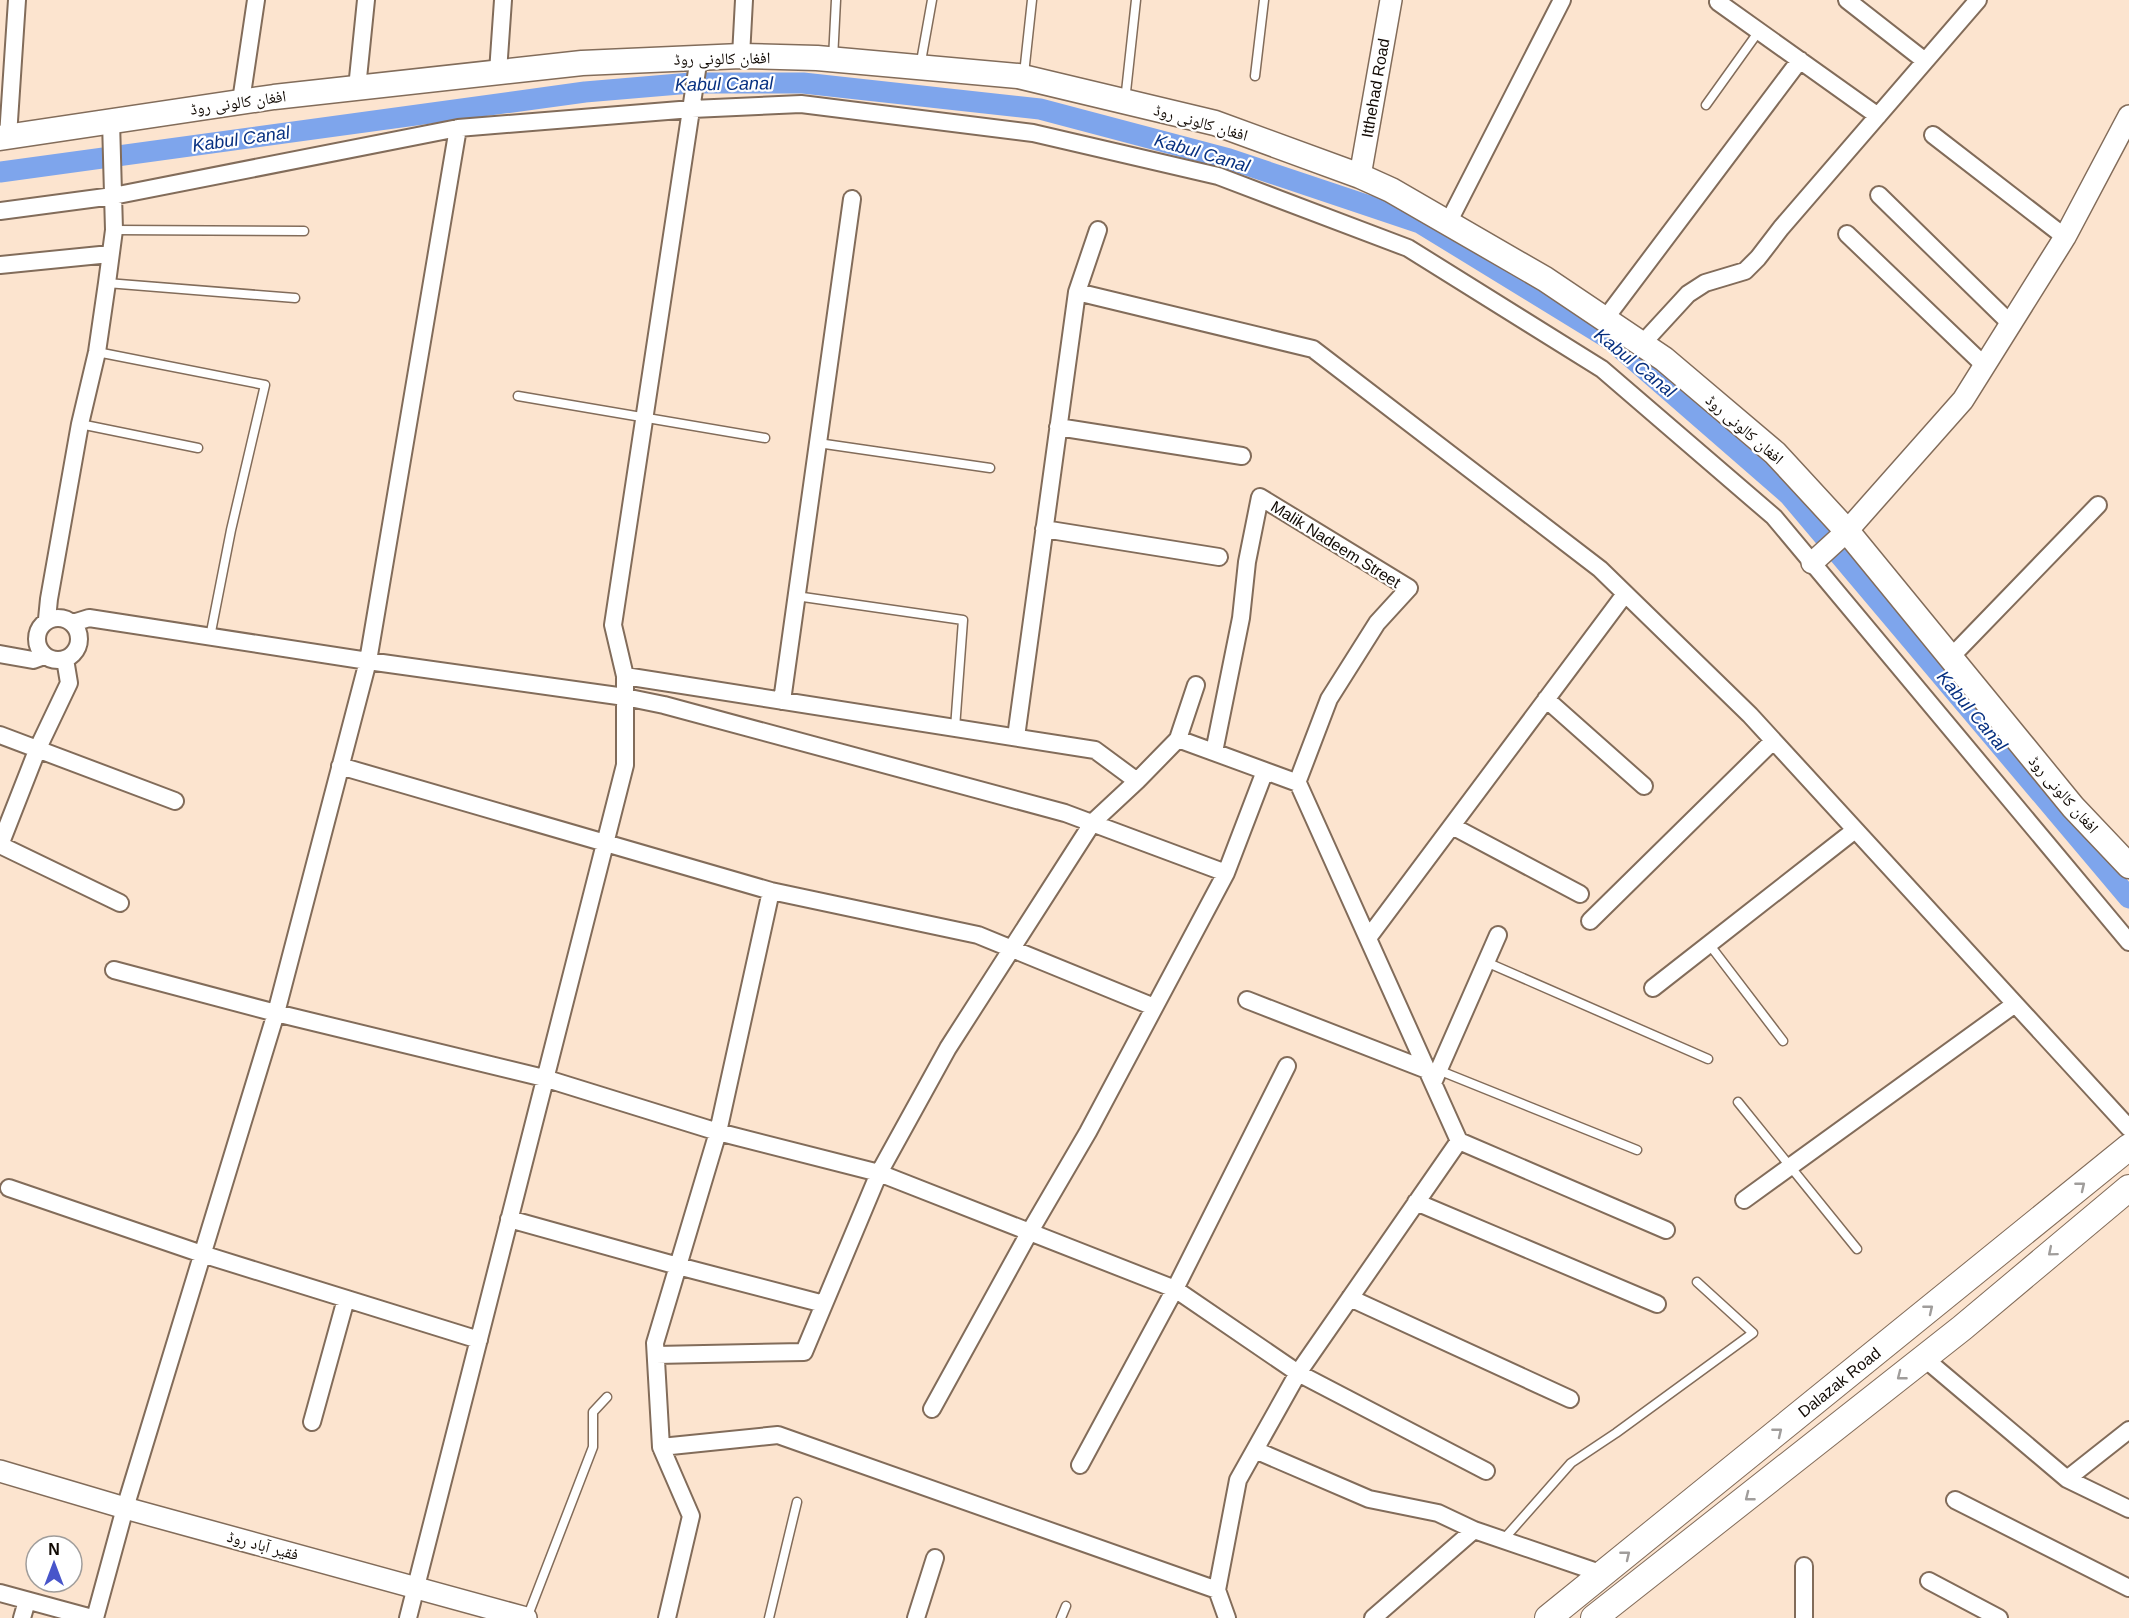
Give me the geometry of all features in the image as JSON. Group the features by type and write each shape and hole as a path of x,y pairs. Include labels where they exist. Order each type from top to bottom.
{"main road":[{"name":"افغان کالونی روڈ","path":"4,137 112,128 241,101 498,72 582,63 698,61 741,56 832,59 1024,77 1215,123 1360,176 1391,190 1545,279 1664,359 1775,453 1847,531 2073,807 2129,866"},
{"name":"Dalazak Road","path":"1548,1618 2129,1147"},
{"name":"Dalazak Road","path":"1594,1618 1924,1358 2129,1188"},
{"path":"1599,1577 1615,1602"}],"street":[{"path":"4,137 17,0"},
{"path":"241,101 256,0"},
{"path":"357,88 366,0"},
{"path":"498,72 503,0"},
{"path":"741,56 744,0"},
{"name":"Itthehad Road","path":"1360,176 1391,0"},
{"path":"1448,223 1562,0"},
{"path":"1847,0 1925,62"},
{"path":"1642,344 1688,294 1705,283 1745,271 1978,0"},
{"path":"1718,2 1878,116"},
{"path":"1605,318 1800,60"},
{"path":"408,1618 625,765 625,676 613,626 698,61"},
{"path":"0,211 458,128 693,106 801,104 1033,133 1218,176 1408,248 1602,369 1774,517 2129,942"},
{"path":"1812,563 1847,531 1963,400 2065,237 2129,116"},
{"path":"47,619 61,617 73,623 79,636 76,650 65,659 55,660 44,656 36,644 38,630 47,619 80,424 97,352 114,230 112,128"},
{"path":"0,1593 93,1618 276,1013 368,661 458,128"},
{"path":"1933,135 2065,237"},
{"path":"1879,195 2012,325"},
{"path":"782,701 852,199"},
{"path":"1016,737 1077,292 1098,230"},
{"path":"1846,234 1985,366"},
{"path":"0,264 110,254"},
{"path":"1077,292 1313,349 1600,569 1749,715 2129,1128"},
{"path":"1058,427 1242,456"},
{"name":"Malik Nadeem Street","path":"1214,752 1239,628 1247,562 1260,497 1409,588 1377,623 1329,699 1297,783"},
{"path":"1950,658 2098,505"},
{"path":"1044,529 1219,557"},
{"path":"1368,938 1626,594"},
{"path":"73,623 89,618 368,661 625,697 676,708 1093,822 1226,873"},
{"path":"0,654 33,660 44,656"},
{"path":"65,659 69,683 38,748 0,845 120,903"},
{"path":"625,676 1095,750 1137,782"},
{"path":"656,1355 804,1352 879,1173 948,1048 1093,822 1137,782 1178,739 1196,685"},
{"path":"1546,699 1644,786"},
{"path":"0,735 175,801"},
{"path":"1178,739 1297,783 1433,1074 1459,1141 1666,1230"},
{"path":"1590,921 1773,741"},
{"path":"340,766 771,891 978,935 1154,1007"},
{"path":"932,1409 1029,1233 1088,1132 1226,873 1265,771"},
{"path":"1452,826 1580,894"},
{"path":"1653,988 1855,830"},
{"path":"667,1618 691,1516 661,1447 655,1343 718,1132 771,891"},
{"path":"1433,1074 1498,935"},
{"path":"114,970 276,1013 544,1078 718,1132 879,1173 1175,1289 1298,1373 1486,1471"},
{"path":"1247,1000 1433,1074"},
{"path":"1744,1200 2015,1004"},
{"path":"1080,1465 1175,1289 1287,1066"},
{"path":"1227,1618 1217,1590 1238,1480 1298,1373 1459,1141"},
{"path":"9,1188 202,1254 478,1340"},
{"path":"1416,1202 1657,1304"},
{"path":"509,1219 824,1304"},
{"path":"1350,1298 1570,1399"},
{"path":"312,1422 346,1299"},
{"path":"1924,1358 2067,1479 2129,1509"},
{"path":"2067,1479 2129,1430"},
{"path":"661,1447 778,1435 1217,1590"},
{"path":"1255,1450 1369,1499 1438,1513 1474,1530 1599,1577"},
{"name":"فقیر آباد روڈ","path":"0,1471 125,1508 527,1618"},
{"path":"1955,1500 2129,1588"},
{"path":"1373,1618 1474,1530"},
{"path":"916,1618 935,1558"},
{"path":"1803,1618 1804,1566"},
{"path":"1929,1581 1999,1618"},
{"path":"22,1618 27,1600"}],"lane":[{"path":"832,59 836,0"},
{"path":"920,67 932,0"},
{"path":"1024,77 1032,0"},
{"path":"1125,102 1136,0"},
{"path":"1254,76 1264,0"},
{"path":"1706,105 1759,31"},
{"path":"114,230 303,231"},
{"path":"107,283 296,298"},
{"path":"97,352 265,385 231,530 210,636"},
{"path":"518,396 765,438"},
{"path":"80,424 198,448"},
{"path":"818,443 990,468"},
{"path":"796,596 963,620 955,728"},
{"path":"1709,944 1783,1041"},
{"path":"1486,962 1708,1059"},
{"path":"1433,1074 1637,1150"},
{"path":"1738,1102 1857,1249"},
{"path":"1503,1540 1571,1463 1753,1333 1697,1282"},
{"path":"527,1618 593,1447 593,1412 607,1397"},
{"path":"769,1618 797,1502"},
{"path":"1061,1618 1066,1606"}],"waterway":[{"name":"Kabul Canal","path":"0,172 585,92 691,83 803,83 1040,109 1229,159 1420,223 1611,340 1789,495 2129,898"}]}
